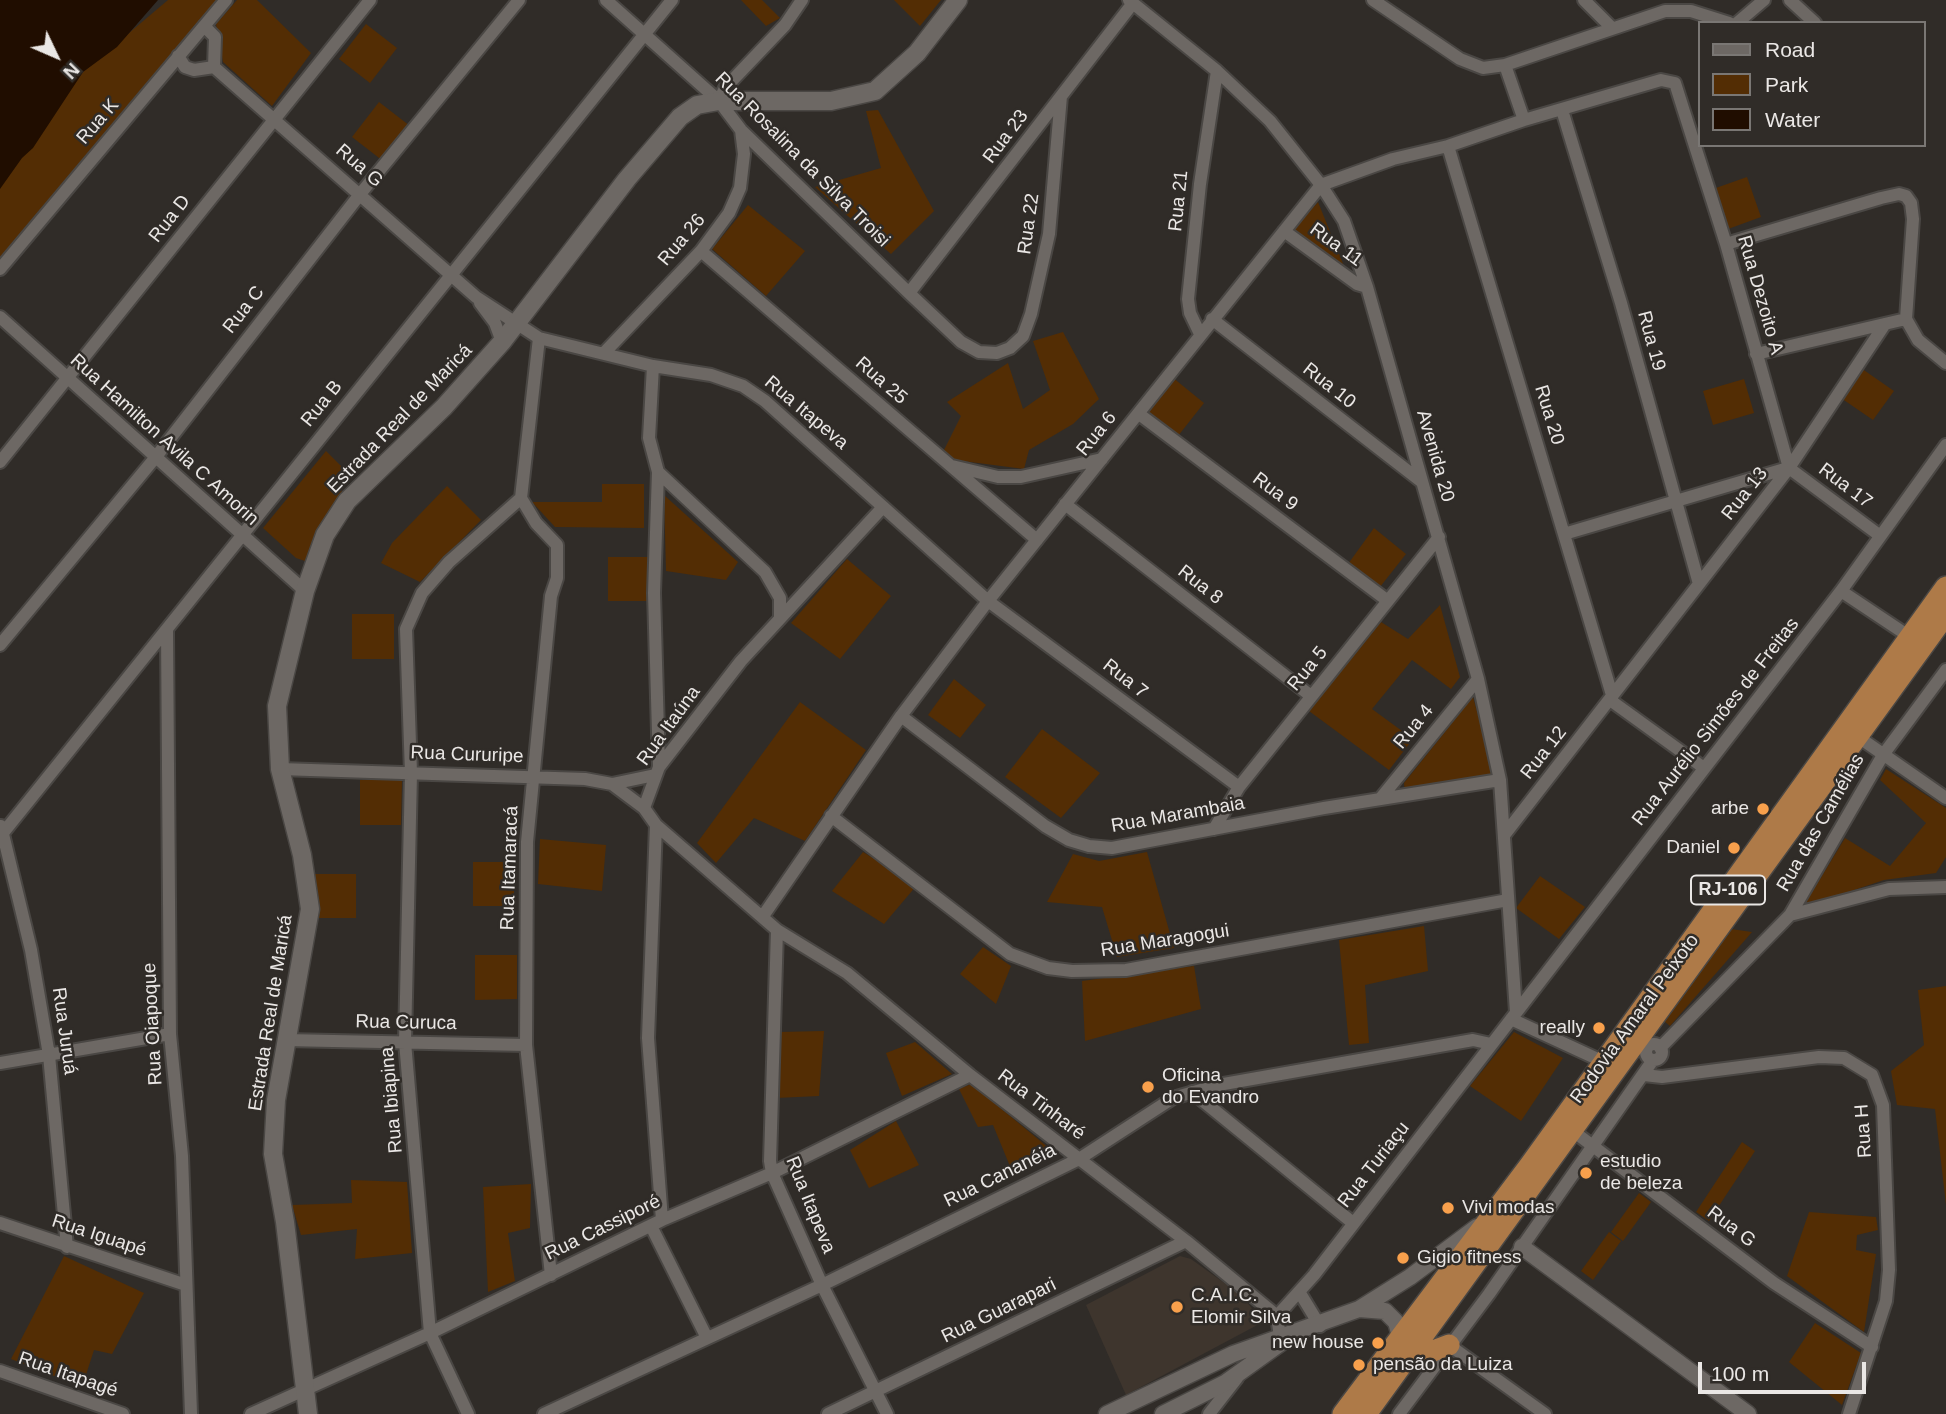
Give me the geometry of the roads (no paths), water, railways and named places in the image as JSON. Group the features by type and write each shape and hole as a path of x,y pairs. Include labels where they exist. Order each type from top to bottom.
{"highway":[{"name":"Rodovia Amaral Peixoto","path":"1343,1414 1493,1214 1614,1062 1946,587"},
{"name":"Rodovia Amaral Peixoto","path":"1366,1414 1573,1131 1614,1062 1651,1024 1857,736 1940,636 1946,614"},
{"path":"1614,1062 1638,1056 1653,1057 1651,1024"},
{"path":"1404,1362 1449,1345"}],"main road":[{"name":"Estrada Real de Maricá","path":"309,1414 273,1154 276,1100 285,1040 305,948 310,909 302,855 280,769 277,706 305,590 325,535 346,501 444,407 502,342 627,179 680,117 697,105 719,101 831,101 875,91 917,53 958,0"}],"street":[{"name":"Rua K","path":"0,269 226,0"},
{"name":"Rua D","path":"0,462 370,0"},
{"name":"Rua C","path":"0,645 155,458 361,193 519,0"},
{"name":"Rua Rosalina da Silva Troisi","path":"606,0 719,101 741,130 961,342 979,352 997,353 1010,348"},
{"name":"Rua B","path":"1,828 167,631 642,34 672,0"},
{"path":"719,101 725,88 785,25 802,0"},
{"path":"1373,0 1475,67 1505,65 1611,27 1674,9 1701,13 1723,21"},
{"path":"1584,0 1611,27"},
{"path":"1739,21 1764,0"},
{"path":"1790,0 1813,21"},
{"name":"Avenida 20","path":"1131,1 1217,71 1270,121 1321,186 1344,221 1367,287 1439,537 1478,679 1500,780 1513,1016"},
{"name":"Rua 23","path":"909,293 1131,1"},
{"path":"178,56 185,67 194,70 214,66 215,37 204,26"},
{"path":"1505,65 1524,120"},
{"name":"Rua G","path":"214,66 476,297 517,322"},
{"name":"Rua 21","path":"1200,334 1190,313 1188,299 1200,184 1217,71"},
{"name":"Rua Dezoito A","path":"1562,110 1668,80 1675,83 1695,131"},
{"name":"Rua 22","path":"1010,348 1023,336 1039,286 1049,234 1061,96"},
{"path":"1321,186 1393,159 1448,146 1562,110"},
{"name":"Rua 19","path":"1562,110 1621,303 1699,584"},
{"name":"Rua 26","path":"604,353 701,251 729,213 740,188 744,154 741,130"},
{"name":"Rua 20","path":"1448,146 1611,697"},
{"name":"Rua Dezoito A","path":"1699,147 1789,468"},
{"name":"Rua 6","path":"762,916 901,716 988,601 1321,186"},
{"path":"1726,244 1903,194 1912,207 1912,262 1906,319 1917,340 1946,363"},
{"name":"Rua 11","path":"1284,231 1357,284 1367,287"},
{"name":"Rua 25","path":"701,251 1037,540"},
{"name":"Rua G","path":"476,297 495,323 502,342"},
{"name":"Rua Hamilton Avila C Amorin","path":"0,317 305,590"},
{"name":"Rua 10","path":"1212,319 1422,483"},
{"path":"1756,354 1906,319"},
{"name":"Rua Itapeva","path":"517,322 539,338 653,366 711,375 743,386 765,401 988,601"},
{"path":"1789,468 1885,324"},
{"path":"521,498 539,338"},
{"path":"612,784 657,771 654,593 658,472 649,438 653,366"},
{"name":"Rua 9","path":"1139,414 1388,601"},
{"name":"Rua Aurélio Simões de Freitas","path":"1513,1016 1841,591 1946,445"},
{"path":"948,465 998,477 1021,477 1102,459"},
{"name":"Rua 13","path":"1564,534 1789,468"},
{"name":"Rua 13","path":"1611,697 1789,468"},
{"name":"Rua 17","path":"1789,468 1879,535"},
{"path":"658,472 765,572 780,598 780,618"},
{"name":"Rua Ibiapina","path":"468,1414 430,1333 405,1042 411,773 406,629 422,593 449,562 521,498"},
{"name":"Rua Itamaracá","path":"521,498 536,523 557,545 557,578 551,596 527,842 526,1045 551,1275"},
{"name":"Rua 8","path":"1065,504 1311,696"},
{"path":"780,618 883,507"},
{"name":"Rua 5","path":"1214,829 1239,787 1439,537"},
{"path":"1841,591 1910,637"},
{"name":"Rua 7","path":"988,601 1239,787"},
{"name":"Rua Itaúna","path":"644,808 657,771 741,661 780,618"},
{"name":"Rua Oiapoque","path":"167,631 170,1034 182,1156 191,1414"},
{"name":"Rua das Camélias","path":"1399,1414 1594,1146 1653,1057 1790,915 1882,755 1946,670"},
{"name":"Rua 4","path":"1380,799 1478,679"},
{"path":"1611,697 1704,768"},
{"name":"Rua 12","path":"1504,834 1611,697"},
{"name":"Rua Marambaia","path":"901,716 1069,840 1112,848 1500,780"},
{"path":"1857,736 1946,798"},
{"name":"Rua Cururipe","path":"280,769 585,779 612,784 644,808"},
{"path":"644,808 656,825 777,930"},
{"name":"Rua Maragogui","path":"831,816 1010,954 1048,968 1072,971 1126,970 1508,900"},
{"path":"656,825 649,1038 657,1223 706,1336"},
{"name":"Rua Juruá","path":"1,828 31,950 49,1055 67,1247"},
{"path":"1790,915 1889,889 1946,887"},
{"name":"Rua Itapeva","path":"777,930 772,1172 822,1285 887,1414"},
{"name":"Rua Tinharé","path":"777,930 847,973 970,1075 1186,1241 1277,1316"},
{"path":"1513,1016 1614,1062"},
{"name":"Rua Turiaçu","path":"1277,1316 1300,1293 1513,1016"},
{"path":"0,1063 170,1034"},
{"name":"Rua Curuca","path":"285,1040 526,1045"},
{"name":"Rua Cananéia","path":"544,1414 706,1336 822,1285 1079,1158 1173,1098 1192,1092 1473,1041 1492,1044"},
{"name":"Rua H","path":"1653,1057 1662,1077 1819,1056 1844,1058 1872,1075 1883,1105 1889,1270 1886,1301 1849,1414"},
{"name":"Rua Cassiporé","path":"251,1414 306,1391 657,1223 772,1172 970,1075"},
{"path":"1192,1092 1353,1223"},
{"name":"Rua G","path":"1573,1131 1774,1283 1872,1347"},
{"path":"1107,1414 1184,1377 1359,1309 1410,1277 1493,1214"},
{"name":"Rua Iguapé","path":"0,1223 187,1285"},
{"name":"Rua Guarapari","path":"828,1414 1186,1241"},
{"path":"1522,1247 1748,1414"},
{"path":"1300,1293 1320,1325"},
{"path":"1359,1309 1385,1311 1396,1322 1400,1336"},
{"path":"1277,1316 1287,1336"},
{"path":"1163,1414 1239,1375 1287,1336"},
{"path":"1449,1345 1545,1414"},
{"name":"Rua Itapagé","path":"0,1371 123,1414"},
{"path":"1209,1414 1239,1375"},
{"path":"1184,1377 1202,1414"}],"water":[{"path":"0,0 158,0 117,47 83,72 33,148 22,158 0,189"}],"place":[{"name":"arbe","path":"1763,809"},
{"name":"Daniel","path":"1734,848"},
{"name":"really","path":"1599,1028"},
{"name":"Oficina do Evandro","path":"1148,1087"},
{"name":"estudio de beleza","path":"1586,1173"},
{"name":"Vivi modas","path":"1448,1208"},
{"name":"Gigio fitness","path":"1403,1258"},
{"name":"C.A.I.C. Elomir Silva","path":"1177,1307"},
{"name":"new house","path":"1378,1343"},
{"name":"pensão da Luiza","path":"1359,1365"}]}
